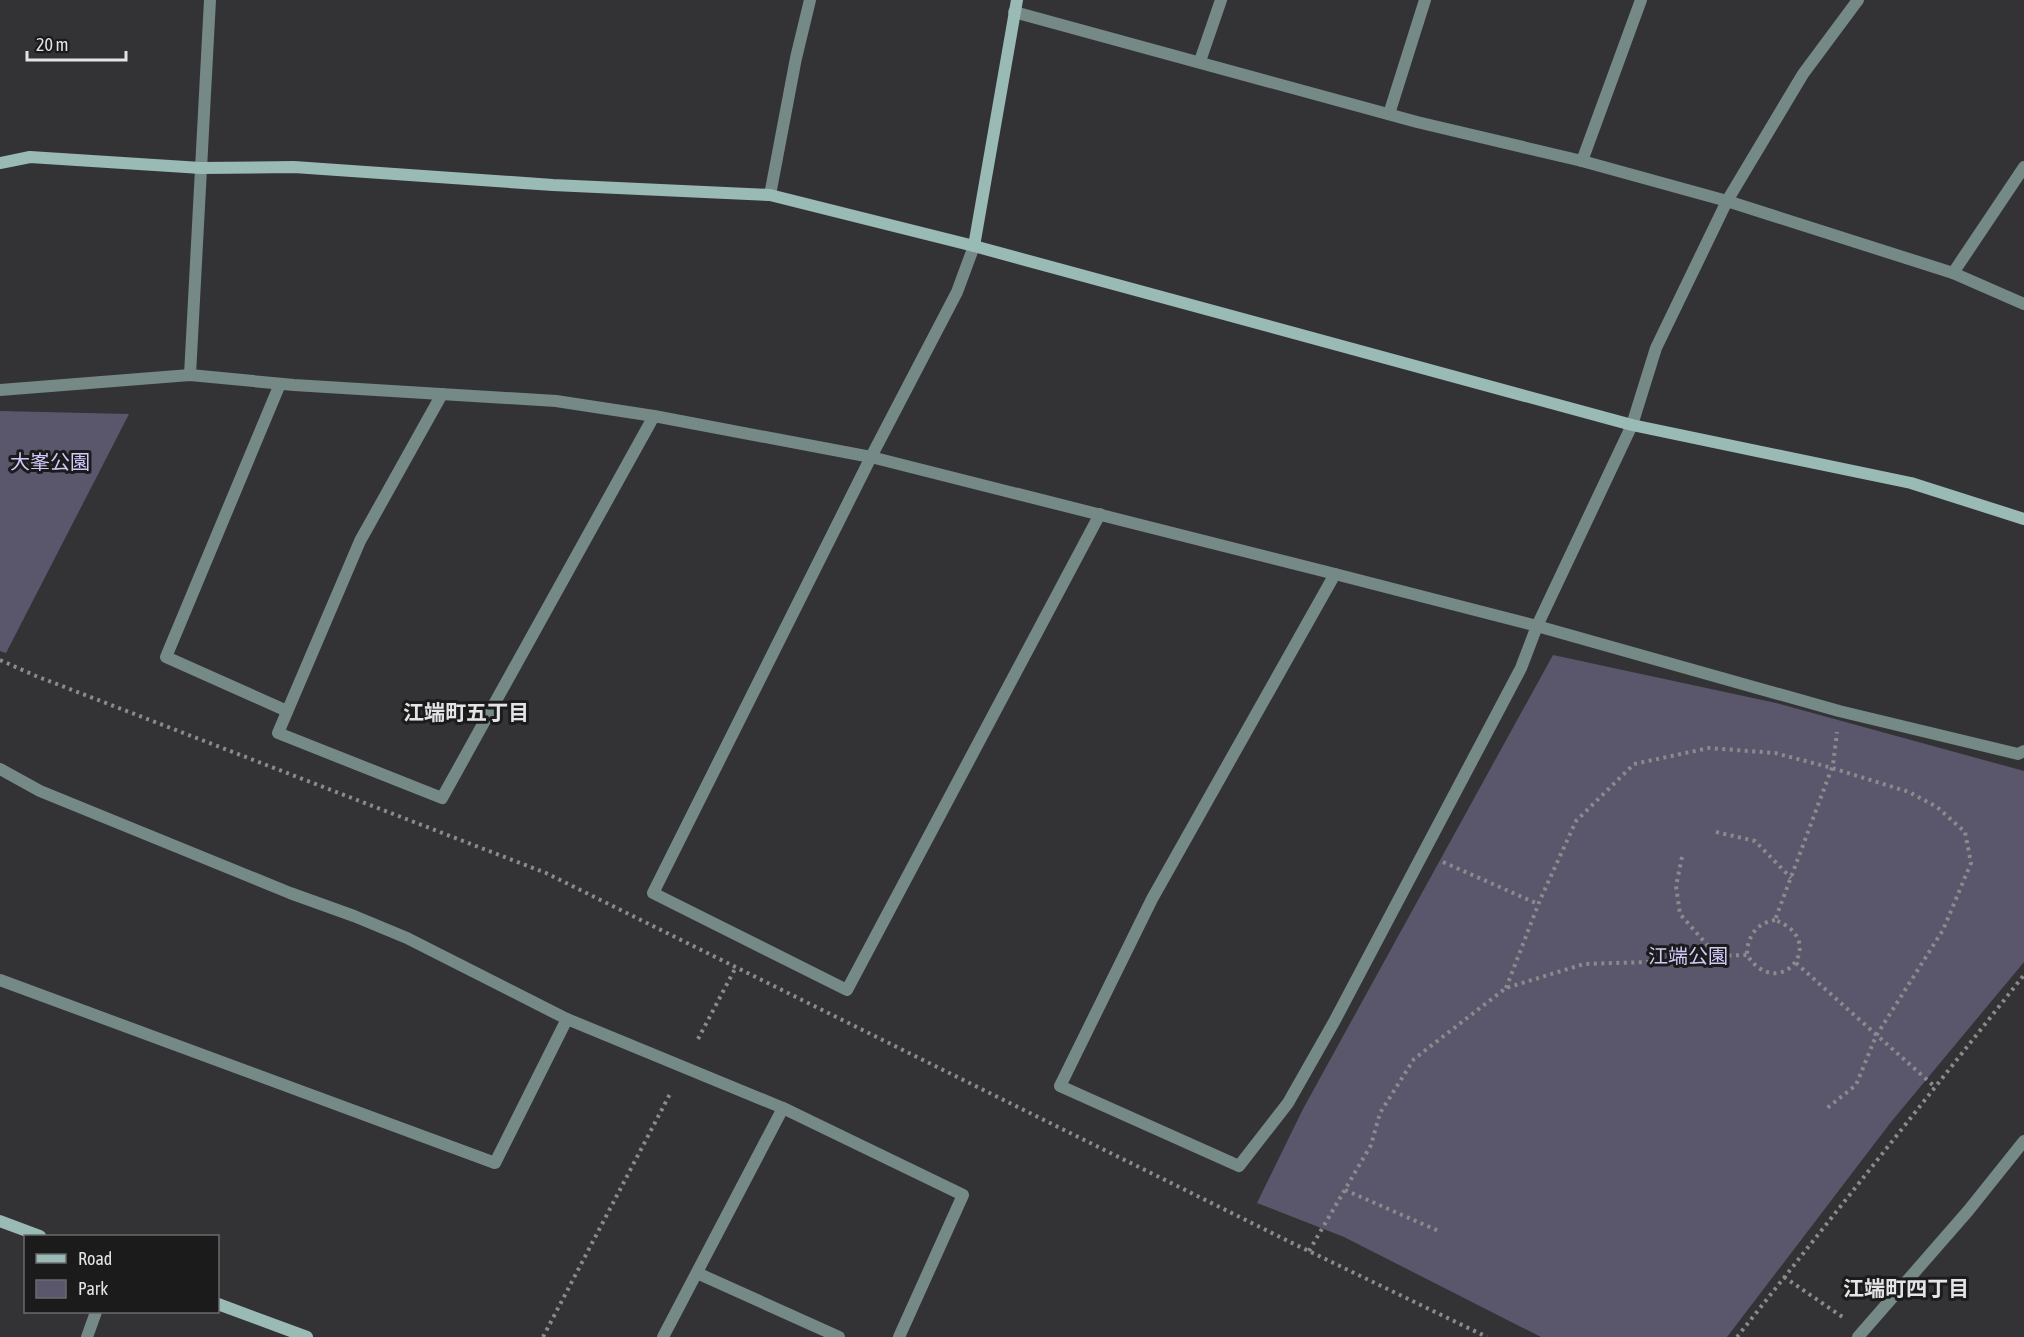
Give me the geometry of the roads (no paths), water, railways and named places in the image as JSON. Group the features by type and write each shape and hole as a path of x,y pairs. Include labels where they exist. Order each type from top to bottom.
{"street":[{"path":"190,375 210,0"},
{"path":"770,195 796,58 810,0"},
{"path":"1200,62 1221,0"},
{"path":"1389,114 1425,0"},
{"path":"1582,161 1641,0"},
{"path":"1335,574 1152,899 1060,1086 1239,1166 1288,1103 1334,1022 1521,668 1537,626 1632,425 1656,348 1728,201 1803,74 1858,0"},
{"path":"1100,514 847,990 653,893 871,457 957,292 974,246 1016,6 1200,62 1389,114 1582,161 1728,201 1953,273 2024,304"},
{"path":"0,163 30,157 201,168 294,167 553,185 770,195 974,246 1632,425 1911,483 2024,519"},
{"path":"1953,273 2024,167"},
{"path":"0,390 190,375 280,384 556,401 654,416 871,457 1537,626 1839,711 2018,754 2024,751"},
{"path":"280,384 166,657 287,711"},
{"path":"442,394 360,541 278,734 442,798 654,416"},
{"path":"0,769 51,795 290,893 407,938 567,1019 783,1108 963,1196 899,1337"},
{"path":"0,980 495,1163 567,1019"},
{"path":"663,1337 783,1108"},
{"path":"1860,1334 1968,1211 2024,1141"},
{"path":"0,1221 37,1235"},
{"path":"697,1273 839,1337"},
{"path":"219,1304 307,1337"},
{"path":"87,1337 95,1313"}],"district":[{"name":"江端町五丁目","path":"466,712"},
{"name":"江端町四丁目","path":"1906,1288"}],"park label":[{"name":"大峯公園","path":"50,461"},
{"name":"江端公園","path":"1688,955"}]}
